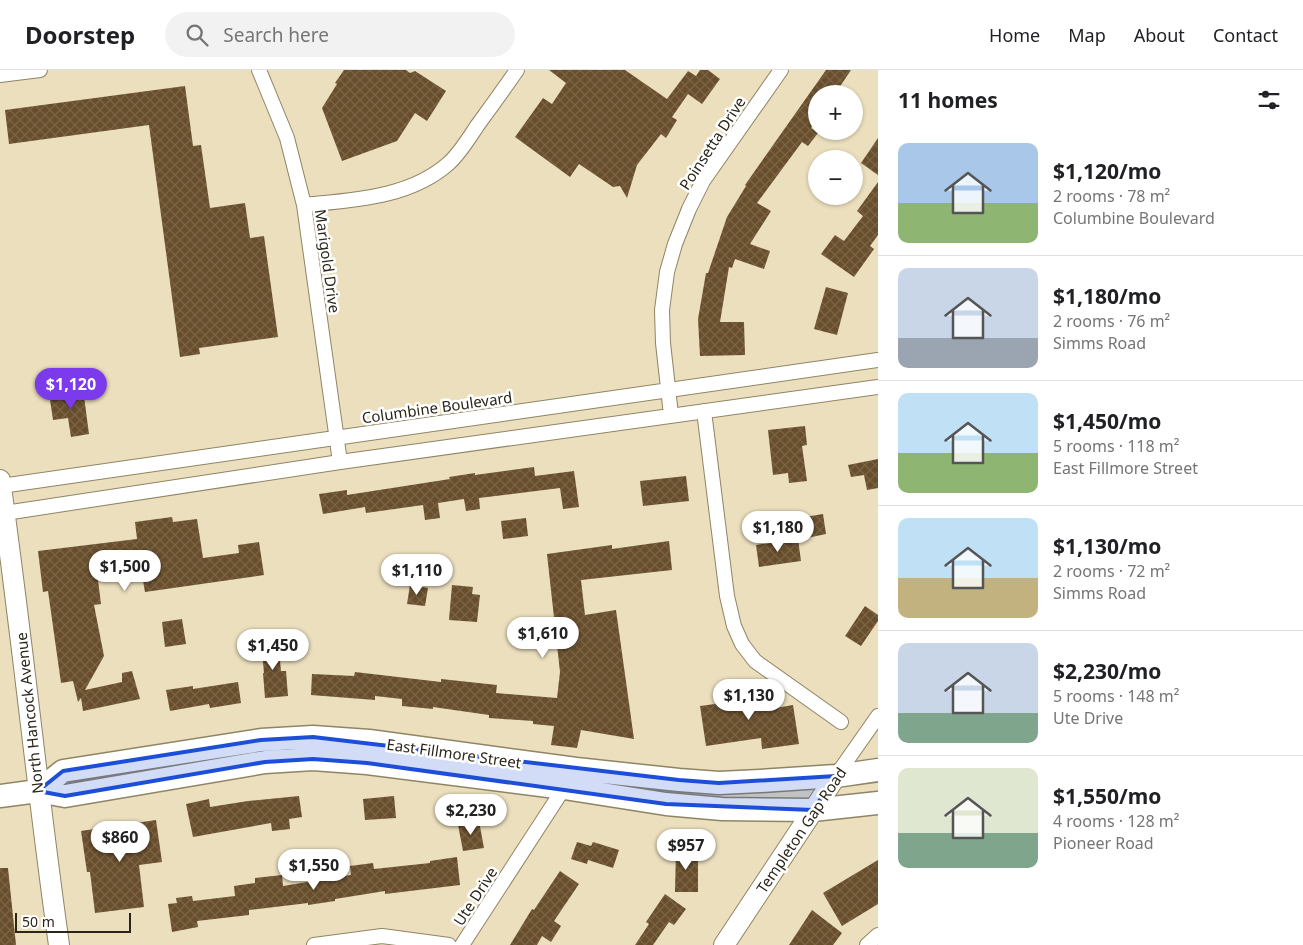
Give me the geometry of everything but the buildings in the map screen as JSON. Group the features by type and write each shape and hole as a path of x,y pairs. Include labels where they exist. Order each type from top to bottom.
{"main road":[{"name":"East Fillmore Street","path":"38,792 63,771 262,740 313,737 369,741 576,769 679,780 719,782 836,776 878,770"},
{"name":"East Fillmore Street","path":"0,796 38,792 65,796 265,762 313,759 367,763 564,788 666,804 722,809 813,810 878,803"}],"street":[{"path":"0,75 40,70"},
{"name":"Marigold Drive","path":"259,70 287,138 304,205 335,438 340,462"},
{"path":"304,205 361,199 395,192 425,180 449,162 468,139 517,70"},
{"name":"Poinsetta Drive","path":"671,415 663,343 662,310 667,272 675,244 703,181 781,70"},
{"name":"Columbine Boulevard","path":"0,483 335,438 878,360"},
{"path":"5,513 340,462 878,387"},
{"path":"704,411 727,596 734,626 742,644 755,661 841,722"},
{"name":"North Hancock Avenue","path":"0,483 59,945"},
{"name":"Templeton Gap Road","path":"724,945 878,716"},
{"name":"Ute Drive","path":"462,945 564,788"},
{"path":"867,945 878,935"},
{"path":"314,945 382,936 449,945"}],"highlighted area":[{"path":"313,737 679,780 719,783 836,776 813,810 666,804 367,763 313,759 265,762 65,796 38,791 63,771 261,740"}]}
